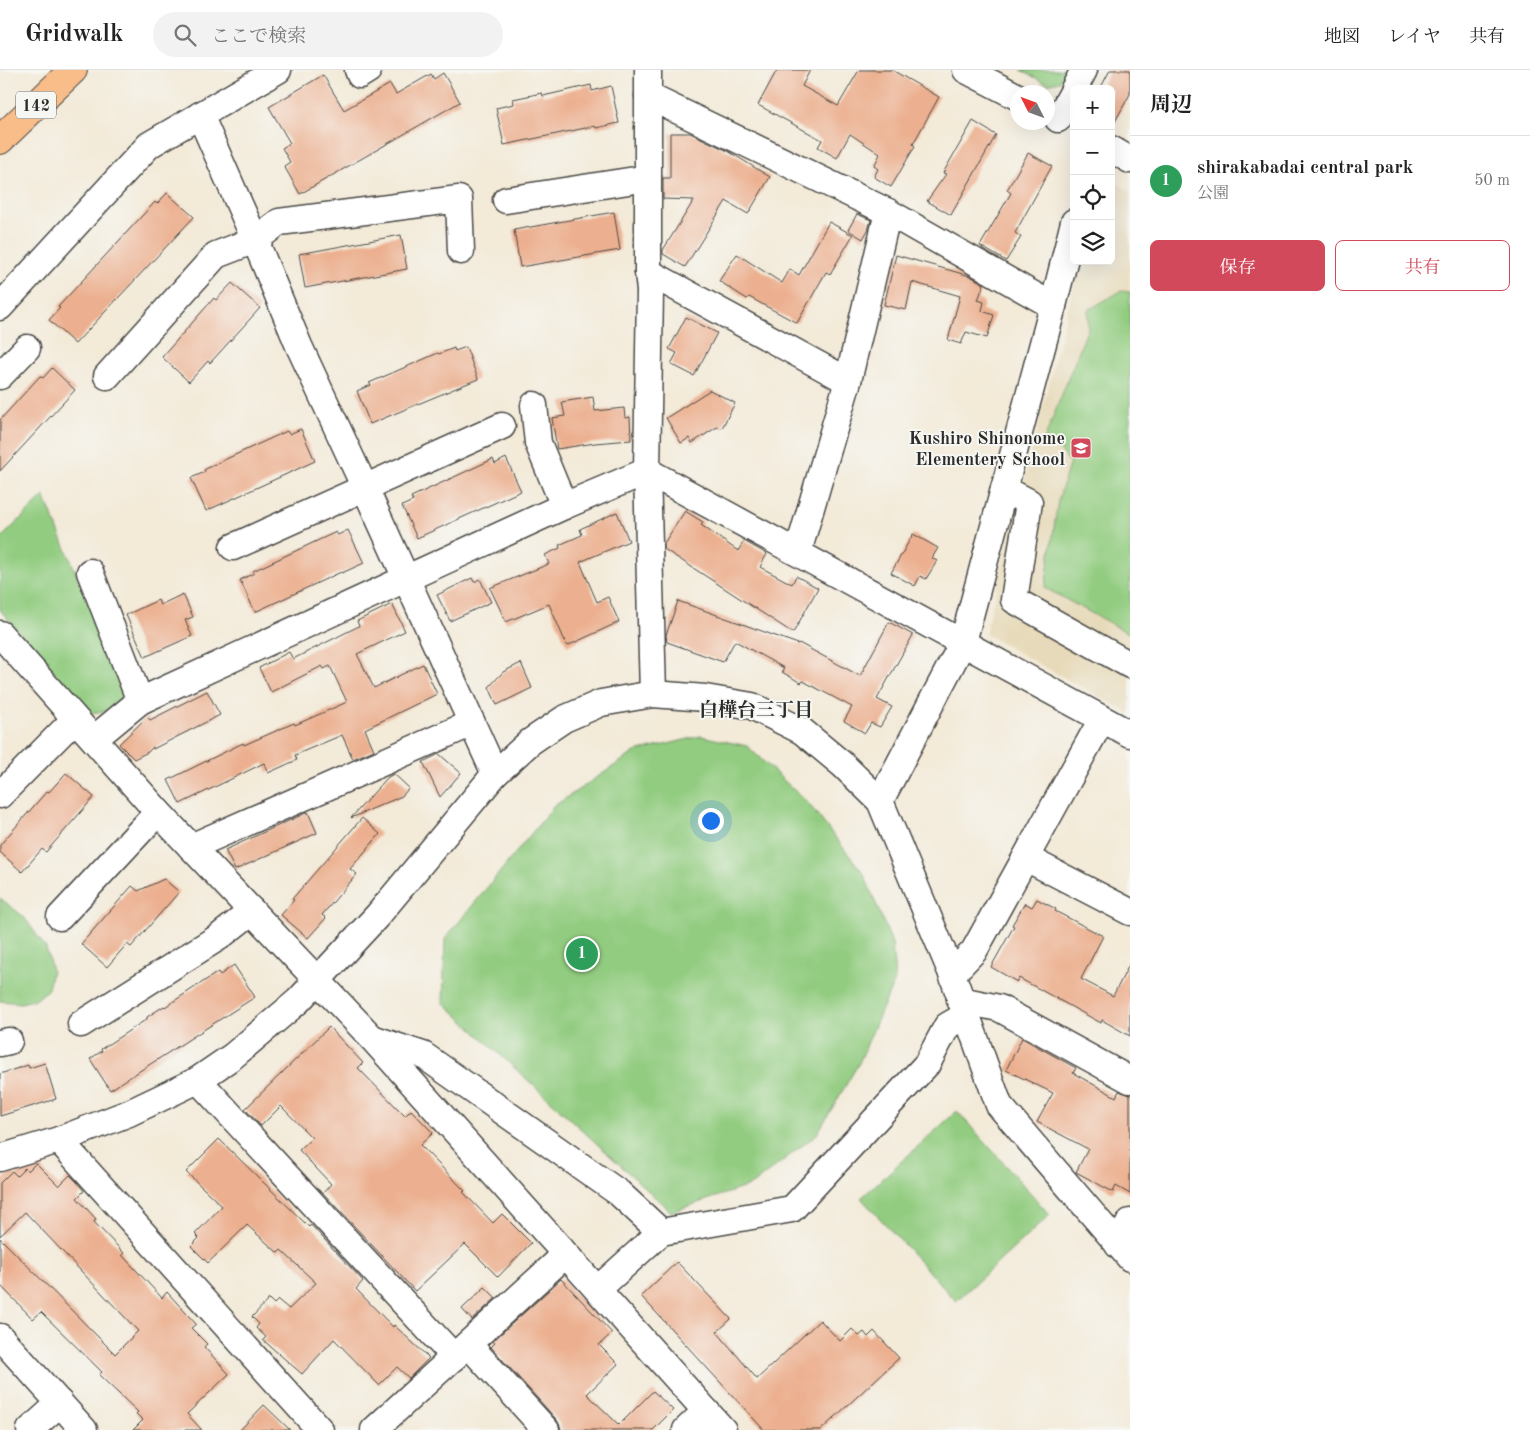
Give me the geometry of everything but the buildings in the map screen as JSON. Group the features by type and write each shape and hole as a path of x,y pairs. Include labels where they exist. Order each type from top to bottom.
{"main road":[{"name":"142","path":"0,140 73,70"}],"street":[{"path":"0,307 149,145 278,70"},
{"path":"358,70 360,75 368,70"},
{"path":"648,70 648,272 650,291 647,471 653,694"},
{"path":"966,70 1010,93"},
{"path":"1076,85 1084,70"},
{"path":"648,96 888,212 1053,306"},
{"path":"1060,120 1070,98"},
{"path":"200,115 299,346 495,774"},
{"path":"1115,151 1130,160"},
{"path":"506,200 648,178"},
{"path":"107,376 216,255 255,240 279,222 459,199 461,251"},
{"path":"798,552 848,380 888,212"},
{"path":"880,801 963,642 1070,238"},
{"path":"648,272 848,380"},
{"path":"0,376 27,348"},
{"path":"534,405 538,443 564,506"},
{"path":"233,547 502,426"},
{"path":"94,739 140,702 564,506 647,471"},
{"path":"647,471 1130,734"},
{"path":"1004,489 1029,502 1014,600 1130,665"},
{"path":"90,572 140,702"},
{"path":"0,634 158,812 372,1038 715,1420 686,1430"},
{"path":"0,1158 59,1140 129,1113 198,1080 233,1056 298,1001 318,980 378,915 495,774 530,742 564,719 602,703 653,694 706,698 752,706 802,731 843,765 880,801 952,974 999,1105 1124,1251"},
{"path":"0,795 75,718"},
{"path":"952,974 974,951 1102,719"},
{"path":"191,847 472,723"},
{"path":"60,917 158,812"},
{"path":"1026,858 1130,912"},
{"path":"81,1024 219,937 252,911"},
{"path":"963,1007 999,1008 1130,1080"},
{"path":"598,1289 661,1232 792,1209 927,1064 947,1026 963,1007"},
{"path":"372,1038 423,1055 619,1193 661,1232"},
{"path":"198,1080 461,1350 546,1430"},
{"path":"59,1140 320,1430"},
{"path":"1124,1251 1130,1222"},
{"path":"384,1427 461,1350 566,1255"},
{"path":"0,1337 84,1430"},
{"path":"30,1430 60,1403"}],"shaded area":[{"name":"Kushiro Shinonome Elementery School","path":"1115,183 1130,191 1130,714 985,634 1079,265 1115,265"}],"green space":[{"path":"1021,70 1066,70 1060,81 1047,84"},
{"path":"1121,291 1130,292 1130,634 1045,588 1058,501 1070,462 1059,449 1044,440 1088,328 1088,310"},
{"path":"44,496 122,683 123,696 106,711 89,713 0,610 0,539"},
{"path":"701,736 747,746 808,803 864,874 892,943 895,979 859,1063 817,1134 752,1185 671,1212 443,1002 445,939 554,806 635,752"},
{"path":"0,898 24,917 46,948 52,971 48,989 37,999 21,1003 0,1001"},
{"path":"957,1111 1050,1215 956,1301 861,1198"}],"place":[{"name":"Kushiro Shinonome Elementery School","path":"1081,448"},
{"name":"shirakabadai central park","path":"582,954"}],"district":[{"name":"白樺台三丁目","path":"756,709"}]}
